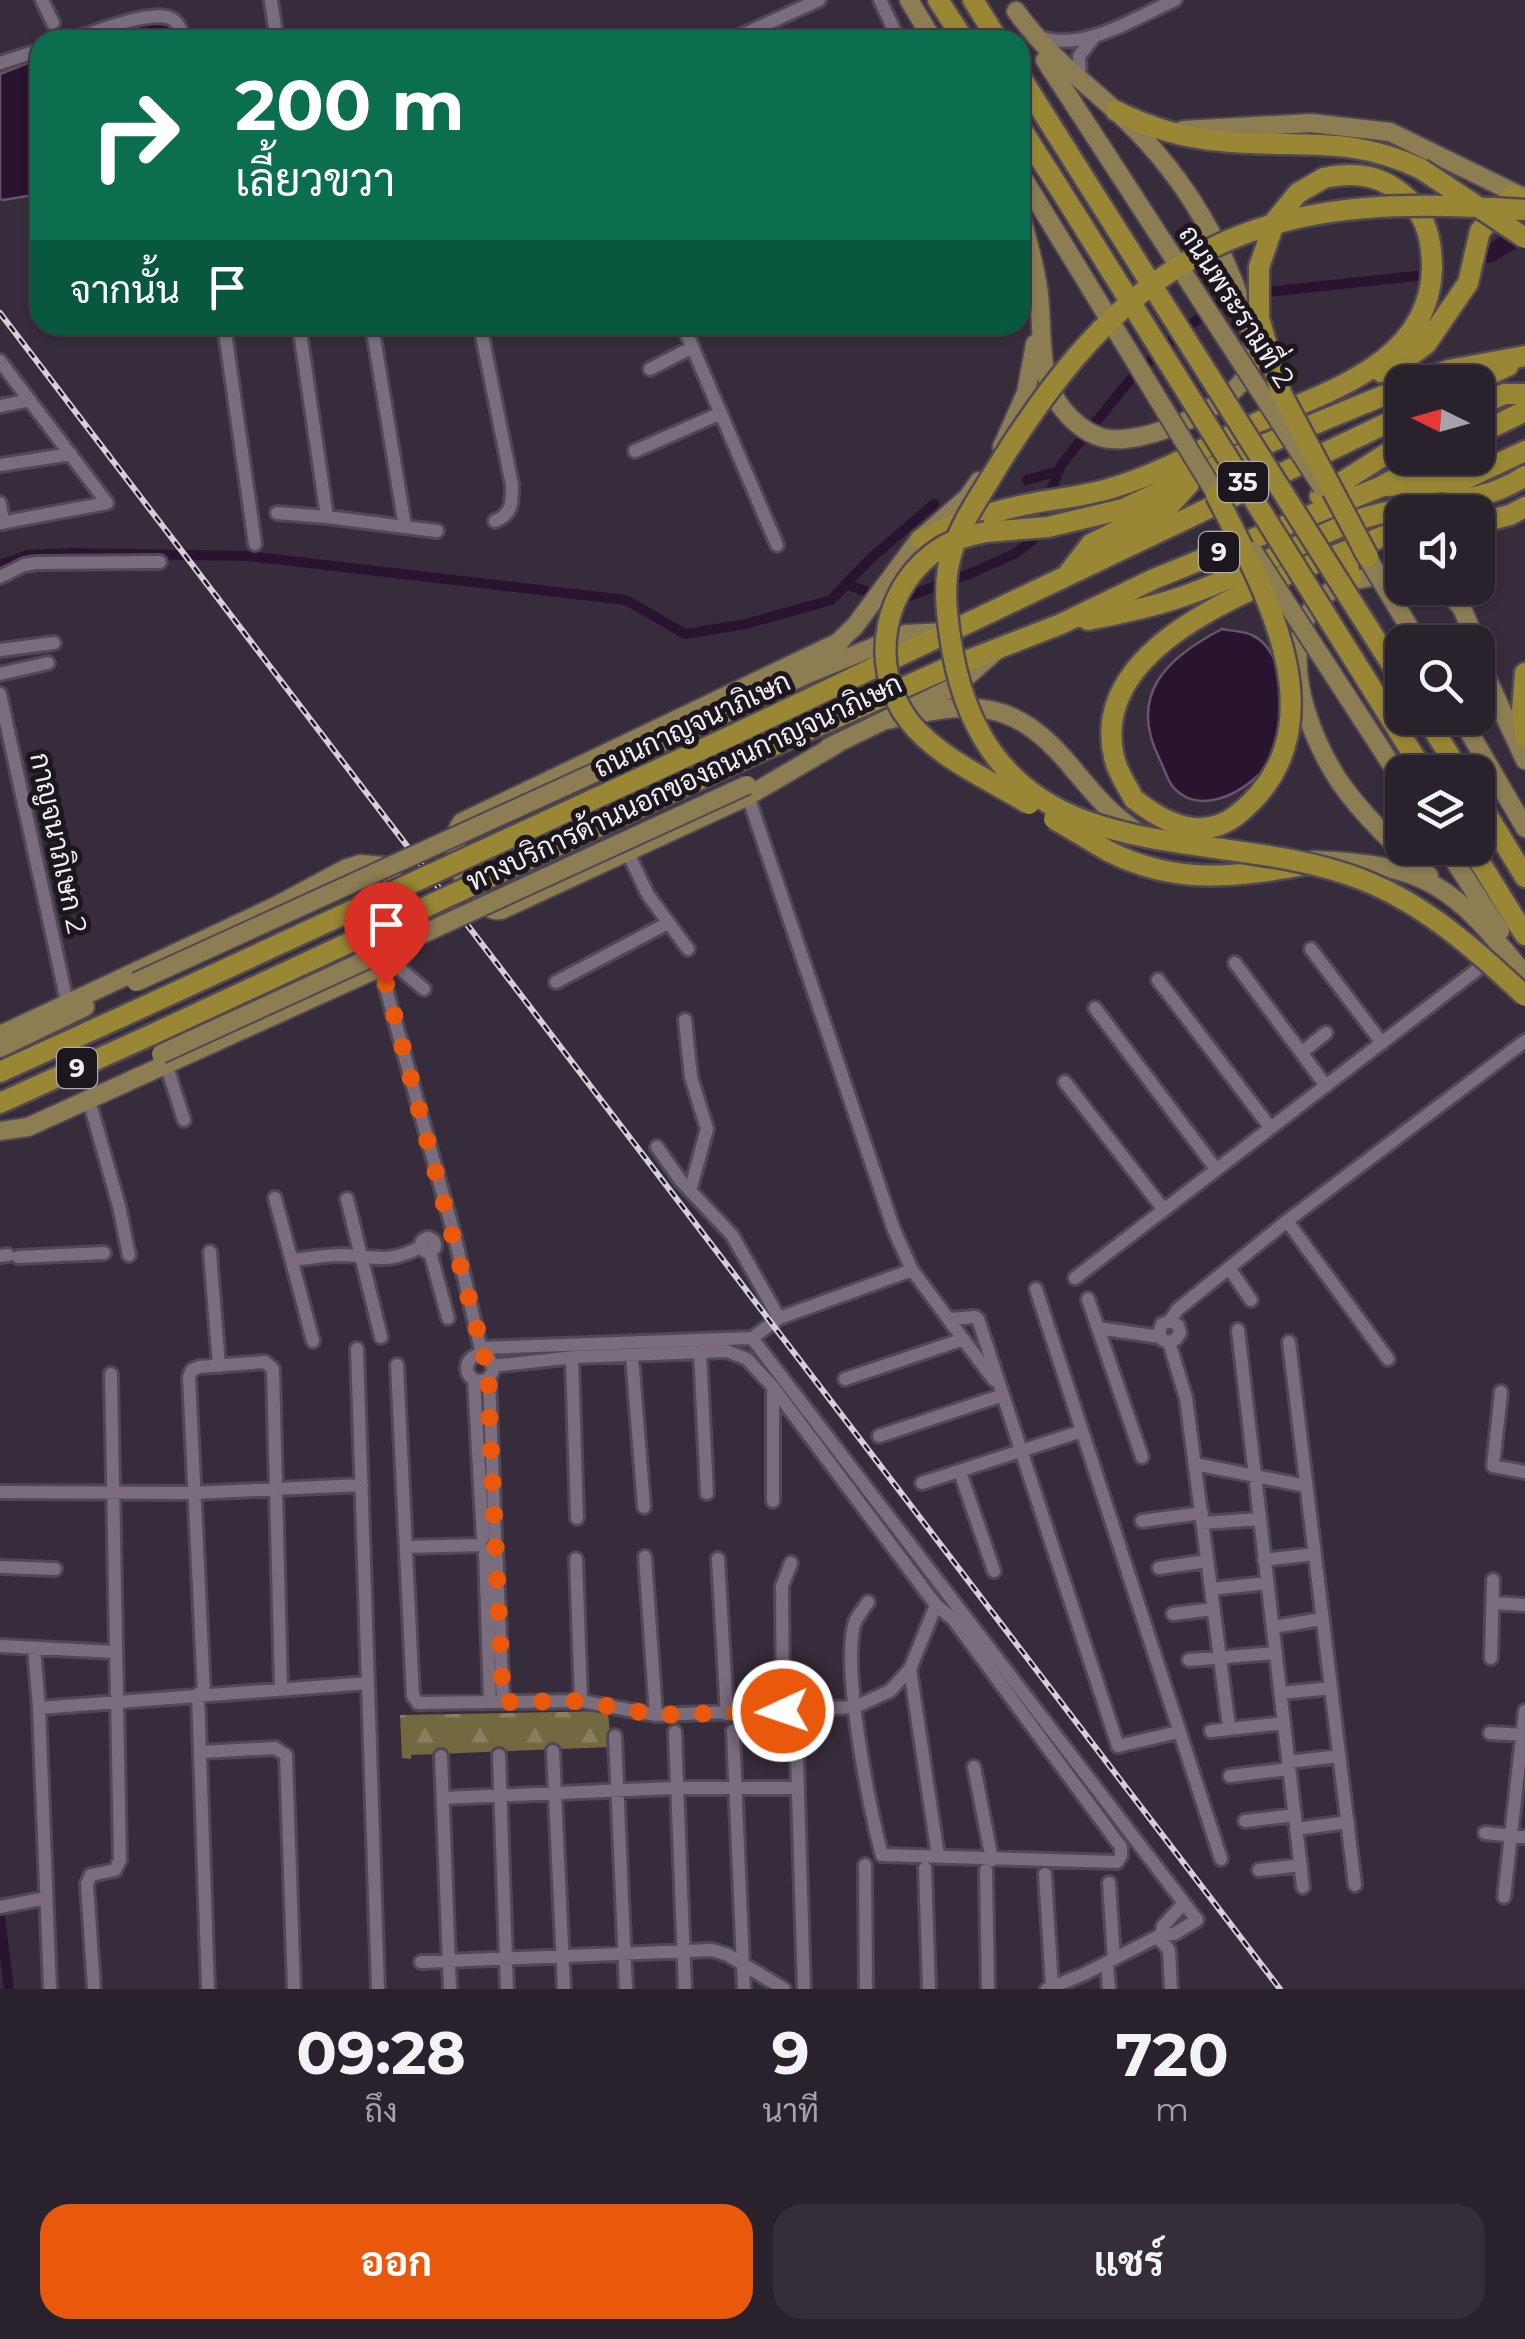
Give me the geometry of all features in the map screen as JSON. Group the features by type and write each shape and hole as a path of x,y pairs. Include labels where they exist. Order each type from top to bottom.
{"highway":[{"path":"938,0 958,30"},
{"path":"972,0 992,30"},
{"name":"35","path":"1030,92 1385,654"},
{"path":"1116,111 1168,131 1218,141 1358,146 1398,158 1525,238"},
{"name":"35","path":"1030,143 1413,755"},
{"path":"1346,385 1382,362 1407,338 1425,310 1432,284 1432,255 1424,221 1406,196 1372,176 1349,173 1324,178 1298,193 1275,221 1258,267 1259,318 1281,393 1368,557"},
{"path":"921,538 1032,503 1094,493 1140,478 1363,380 1417,352 1475,255 1523,204"},
{"path":"1523,204 1412,207 1309,216 1234,236 1181,263 1114,315 1039,403 959,534 949,562 946,593 954,661 971,719 999,762 1038,796 1073,816 1108,828 1275,857 1360,879 1448,928 1525,996"},
{"path":"1478,365 1525,357"},
{"path":"1495,372 1525,357"},
{"path":"1495,398 1525,394"},
{"path":"1331,860 1241,876 1187,876 1137,866 942,751 908,720 885,666 886,630 896,598 908,578 944,546 986,532 1048,527 1123,509 1246,452 1385,395"},
{"path":"1495,426 1525,411"},
{"path":"1246,452 1256,424"},
{"name":"ถนนกาญจนาภิเษก","path":"0,1072 730,736 1385,424"},
{"path":"1380,486 1462,481 1525,451"},
{"name":"ถนนกาญจนาภิเษก","path":"1269,532 1352,473 1385,455"},
{"name":"ถนนกาญจนาภิเษก","path":"0,1103 739,761 1401,475"},
{"path":"1179,598 1355,521 1488,495 1525,476"},
{"path":"1068,575 1090,544 1178,499 1194,477"},
{"path":"1216,496 1267,597 1278,630 1291,696 1288,740 1268,785 1228,822 1212,827 1174,825 1134,799 1114,760 1116,709 1132,674 1183,626 1276,581 1385,536"},
{"path":"1495,519 1525,507"},
{"path":"1345,553 1351,579"},
{"path":"1061,624 1276,581"},
{"path":"1525,673 1525,736"},
{"path":"1495,828 1525,877"},
{"path":"1482,865 1525,935"}],"main road":[{"path":"909,0 928,30"},
{"path":"1013,6 1030,30"},
{"name":"ถนนพระรามที่ 2","path":"1013,6 1028,30"},
{"path":"1030,30 1081,84 1147,142 1187,192 1207,226 1242,305 1253,360 1239,384 1201,413 1163,430 1130,438 1102,437 1074,422 1048,383 1038,289 1030,255"},
{"name":"ถนนพระรามที่ 2","path":"1030,33 1408,625"},
{"path":"1168,131 1311,123 1390,132 1452,161 1523,204"},
{"name":"35","path":"1030,189 1216,496 1385,755"},
{"path":"803,676 854,626 921,538 968,496 1001,447 1033,365 1038,289"},
{"path":"1385,576 1351,579 1310,607 1302,625 1299,663 1307,708 1324,754 1353,800 1525,972"},
{"path":"0,1048 803,676 905,634 945,632"},
{"path":"747,790 628,851 492,912 484,908 467,882 453,843 462,822 490,806 841,641"},
{"name":"ทางบริการด้านนอกของถนนกาญจนาภิเษก","path":"0,1130 164,1059 747,790 956,686 1000,647"},
{"path":"1495,696 1525,760"},
{"path":"887,720 964,707 998,711 1038,730 1102,804 1149,839 1193,854 1388,866 1436,883"},
{"path":"1471,735 1525,828"},
{"path":"0,1035 360,864 384,866 406,896 415,926 414,942 408,952 386,965 164,1059 89,1100 28,1127 0,1130"},
{"path":"1457,865 1525,972"}],"street":[{"path":"42,0 53,23"},
{"path":"753,30 819,0"},
{"path":"880,0 894,30"},
{"path":"1034,36 1056,42 1096,36 1175,0"},
{"path":"272,1 276,30"},
{"path":"107,30 156,16 172,18 180,30"},
{"path":"1081,84 1079,56 1096,36"},
{"path":"0,63 30,53"},
{"path":"225,335 256,544"},
{"path":"300,335 327,518"},
{"path":"374,335 405,528"},
{"path":"482,335 512,485 512,506 496,522"},
{"path":"688,335 777,545"},
{"path":"650,369 693,346"},
{"path":"0,361 106,500 106,506 2,523 0,503"},
{"path":"0,406 30,400"},
{"path":"635,451 721,413"},
{"path":"0,465 71,454"},
{"path":"276,514 437,532"},
{"path":"0,578 24,564 160,562"},
{"path":"0,650 54,643"},
{"path":"0,674 48,662"},
{"name":"กาญจนาภิเษก 2","path":"0,694 67,1002"},
{"path":"747,790 894,1230 912,1270 1002,1392"},
{"path":"628,851 648,895 688,949"},
{"path":"556,982 668,922"},
{"path":"1075,1278 1504,948"},
{"path":"1312,949 1382,1043"},
{"path":"1236,962 1326,1086"},
{"path":"386,965 424,989"},
{"path":"386,965 481,1352 486,1357 488,1544 497,1702"},
{"path":"1158,980 1270,1127"},
{"path":"1095,1008 1216,1169"},
{"path":"685,1020 691,1077 707,1129 690,1191"},
{"path":"1302,1052 1326,1032"},
{"path":"1098,1328 1176,1340 1178,1326 1170,1321 1177,1310 1287,1221 1525,1041"},
{"path":"164,1059 184,1120"},
{"path":"1065,1082 1164,1210"},
{"path":"89,1100 105,1150 128,1255"},
{"path":"657,1147 690,1191 732,1235 779,1318"},
{"path":"275,1198 314,1341"},
{"path":"348,1200 381,1337"},
{"path":"1287,1221 1388,1359"},
{"path":"293,1260 342,1255 363,1260 401,1256 455,1238"},
{"path":"429,1247 448,1318"},
{"path":"9,1256 104,1252"},
{"path":"210,1252 219,1366"},
{"path":"1230,1268 1252,1300"},
{"path":"868,1602 856,1620 850,1664 882,1856 938,1856 989,1865 1116,1862 1121,1847 953,1619 936,1605 773,1387 738,1353 572,1358 485,1374 467,1371 474,1356 481,1352 752,1338 779,1318 912,1270"},
{"path":"1036,1289 1221,1859"},
{"path":"1088,1299 1142,1457"},
{"path":"950,1320 975,1316 978,1319 1118,1746 1178,1732"},
{"path":"1238,1330 1303,1886"},
{"path":"752,1338 1197,1920 1174,1934 1159,1936 1049,1988 1044,1874"},
{"path":"845,1380 961,1340"},
{"path":"1165,1340 1184,1388 1229,1727"},
{"path":"1289,1342 1356,1886"},
{"path":"357,1349 378,1989"},
{"path":"700,1352 708,1493"},
{"path":"632,1356 644,1508"},
{"path":"572,1358 577,1518"},
{"path":"208,1989 189,1377 200,1366 265,1362 273,1369 281,1688"},
{"path":"397,1365 414,1700 418,1703 581,1701 656,1715 855,1708 890,1691 910,1670 936,1605"},
{"path":"94,1989 88,1884 92,1876 116,1870 120,1860 111,1374"},
{"path":"773,1387 774,1501"},
{"path":"879,1436 1002,1392"},
{"path":"1501,1392 1493,1466 1525,1472"},
{"path":"922,1482 1082,1430"},
{"path":"1195,1464 1306,1486"},
{"path":"960,1472 994,1571"},
{"path":"0,1492 193,1493 362,1485"},
{"path":"1142,1520 1259,1518"},
{"path":"406,1546 488,1544"},
{"path":"1264,1560 1314,1554"},
{"path":"646,1556 656,1715"},
{"path":"718,1558 727,1714"},
{"path":"576,1559 581,1701"},
{"path":"1159,1568 1207,1561"},
{"path":"783,1711 782,1586 792,1563"},
{"path":"0,1567 55,1569"},
{"path":"1491,1658 1494,1580"},
{"path":"1211,1589 1267,1583"},
{"path":"1492,1603 1525,1605"},
{"path":"1173,1614 1214,1608"},
{"path":"1273,1627 1322,1620"},
{"path":"0,1646 115,1652"},
{"path":"34,1648 40,1708 50,1989"},
{"path":"1190,1660 1276,1653"},
{"path":"910,1670 938,1856"},
{"path":"40,1708 368,1683"},
{"path":"1281,1693 1331,1688"},
{"path":"1504,1897 1518,1836 1525,1711"},
{"path":"1211,1730 1284,1723"},
{"path":"796,1726 804,1989"},
{"path":"734,1731 744,1989"},
{"path":"675,1732 685,1989"},
{"path":"1490,1733 1524,1735"},
{"path":"615,1736 626,1989"},
{"path":"202,1752 274,1748 286,1755 294,1989"},
{"path":"553,1751 564,1989"},
{"path":"500,1754 508,1989"},
{"path":"442,1756 450,1989"},
{"path":"1230,1776 1340,1756"},
{"path":"974,1767 989,1865 988,1989"},
{"path":"443,1798 676,1788 798,1788"},
{"path":"1244,1821 1348,1822"},
{"path":"1485,1833 1518,1836"},
{"path":"865,1865 866,1989"},
{"path":"1260,1870 1301,1865"},
{"path":"925,1868 929,1989"},
{"path":"1109,1883 1109,1989"},
{"path":"0,1906 46,1898"},
{"path":"1159,1936 1184,1903"},
{"path":"1159,1936 1169,1950 1171,1989"},
{"path":"422,1962 712,1950 784,1989"}],"green space":[{"path":"608,1711 611,1747 402,1758 400,1715"}],"shaded area":[{"path":"149,22 168,25 172,30 122,30"},
{"path":"30,62 30,196 3,200 0,199 0,74"},
{"path":"1222,629 1252,635 1271,653 1281,682 1283,727 1275,754 1252,781 1220,798 1203,801 1188,798 1172,785 1151,737 1148,716 1150,698 1169,666"}],"waterway":[{"path":"1489,254 1525,233"},
{"path":"1257,293 1416,276"},
{"path":"898,600 969,574 1014,554 1032,541 1061,465 1130,380 1177,335 1217,305 1240,296"},
{"path":"1027,480 1058,471"},
{"path":"0,565 27,555 74,553 247,556 626,600 685,634 746,624 831,600 869,560 934,504"},
{"path":"845,584 882,597"},
{"path":"0,1918 9,1989"}],"railway":[{"path":"0,313 1280,1989"}],"route":[{"path":"386,984 455,1238 482,1348 480,1356 490,1360 492,1366 488,1389 503,1702 581,1701 656,1715 783,1711"}]}
